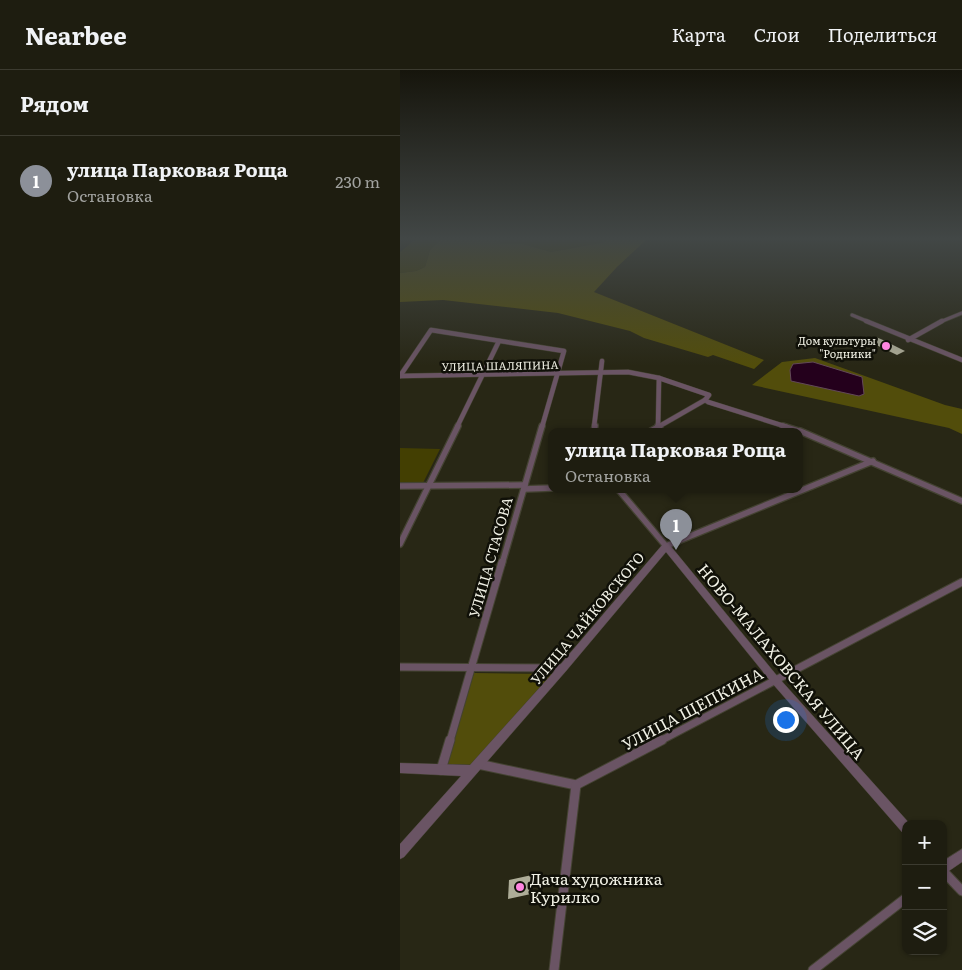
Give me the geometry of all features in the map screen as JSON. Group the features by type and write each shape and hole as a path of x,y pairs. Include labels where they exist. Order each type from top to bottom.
{"street":[{"path":"908,340 945,319 962,313"},
{"path":"852,315 908,340 962,360"},
{"path":"400,376 431,330 499,342 400,544"},
{"name":"УЛИЦА СТАСОВА","path":"441,770 564,351 499,342"},
{"path":"594,428 602,361"},
{"name":"УЛИЦА ШАЛЯПИНА","path":"400,376 628,372 659,378 709,395 705,400"},
{"path":"658,428 659,378"},
{"path":"658,428 705,400 790,428"},
{"path":"803,432 962,501"},
{"name":"УЛИЦА ЧАЙКОВСКОГО","path":"803,490 873,461"},
{"path":"400,486 548,488"},
{"name":"НОВО-МАЛАХОВСКАЯ УЛИЦА","path":"621,493 775,680 902,823"},
{"name":"УЛИЦА ЧАЙКОВСКОГО","path":"400,853 563,668 666,546 795,493"},
{"name":"УЛИЦА ЩЕПКИНА","path":"576,785 962,582"},
{"path":"400,667 563,668"},
{"path":"400,768 441,770 475,768 576,785 554,970"},
{"path":"947,867 962,855"},
{"path":"947,874 962,891"},
{"path":"813,970 902,901"}],"shaded area":[{"path":"400,282 603,282 594,292 764,360 754,369 713,355 708,357 644,338 630,331 558,313 443,300 400,302"},
{"path":"815,358 945,405 962,409 962,434 949,428 752,385 782,362"},
{"path":"813,362 862,377 864,394 859,396 791,381 790,370 793,364"},
{"path":"400,448 440,449 423,483 400,484"},
{"path":"474,673 554,674 472,765 447,764"}],"building":[{"name":"Дом культуры \"Родники\"","path":"876,337 905,351 897,355 868,341"},
{"name":"Дача художника Курилко","path":"532,875 531,894 508,899 509,880"}],"place":[{"name":"Дом культуры \"Родники\"","path":"886,346"},
{"name":"улица Парковая Роща","path":"676,550"},
{"name":"Дача художника Курилко","path":"520,887"}]}
